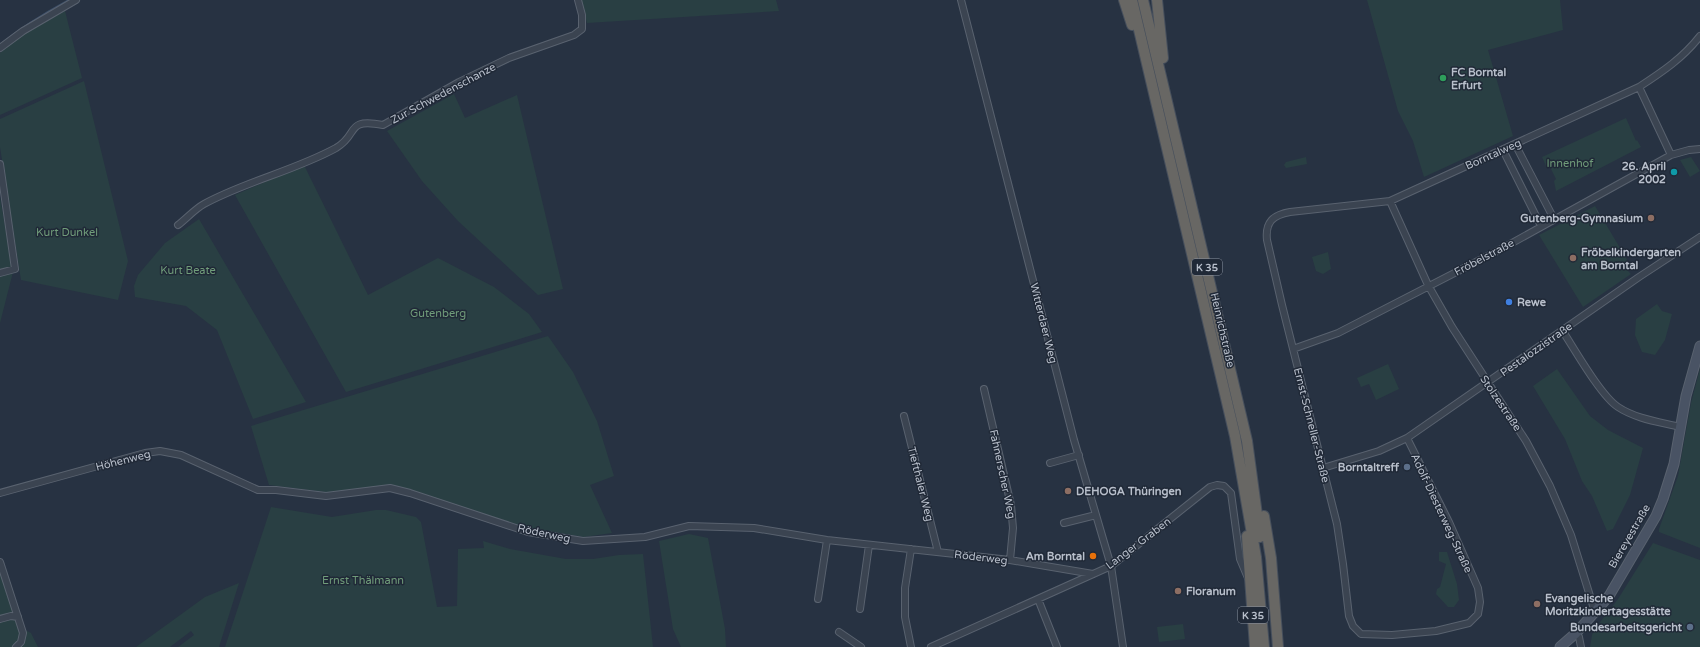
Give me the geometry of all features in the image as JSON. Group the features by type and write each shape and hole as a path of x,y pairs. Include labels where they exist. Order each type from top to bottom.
{"highway":[{"path":"1124,0 1132,26 1140,33"},
{"name":"Heinrichstraße","path":"1132,0 1250,487 1262,554 1269,647"},
{"name":"Heinrichstraße","path":"1143,0 1247,441 1264,647"},
{"path":"1158,0 1163,82"},
{"name":"K 35","path":"1250,487 1250,584 1255,647"},
{"name":"K 35","path":"1250,487 1261,494 1271,558 1278,647"}],"main road":[{"name":"Biereyestraße","path":"1560,647 1609,596 1656,516 1674,464 1686,396 1700,346"}],"street":[{"path":"0,48 23,31 76,0"},
{"name":"Zur Schwedenschanze","path":"178,225 203,204 337,148 359,124 366,122 383,125 460,82 509,58 574,35 582,29 582,15 578,0"},
{"name":"Witterdaer Weg","path":"961,0 1079,455 1111,566 1123,647"},
{"name":"Borntalweg","path":"1268,225 1273,218 1279,214 1390,202 1639,87 1672,66 1692,47 1700,36"},
{"path":"1639,87 1671,155"},
{"path":"1515,144 1554,219"},
{"name":"Fröbelstraße","path":"1293,349 1338,333 1541,226 1671,155 1689,150 1700,149"},
{"path":"1503,150 1541,226"},
{"path":"0,164 15,269 0,274"},
{"name":"Stolzestraße","path":"1390,202 1428,285 1487,383 1526,441 1550,486 1571,535 1595,612"},
{"name":"Ernst-Schneller-Straße","path":"1268,225 1266,234 1267,240 1337,524 1349,616 1353,626"},
{"name":"Pestalozzistraße","path":"1323,468 1379,451 1407,438 1639,277 1700,237"},
{"path":"1562,330 1606,396 1618,407 1634,415 1680,427"},
{"name":"Fahnerscher Weg","path":"984,389 1011,505 1014,528 1010,560"},
{"name":"Tiefthaler Weg","path":"904,416 938,552"},
{"name":"Adolf-Diesterweg-Straße","path":"1353,626 1361,634 1392,635 1436,631 1469,623 1478,614 1480,602 1478,588 1449,522 1407,438"},
{"name":"Höhenweg","path":"0,493 145,453 160,451 181,455 258,490 265,490"},
{"path":"1050,463 1079,455"},
{"name":"Langer Graben","path":"931,647 1111,566 1203,492 1210,487 1217,485 1224,486 1231,493 1240,559 1250,584"},
{"name":"Röderweg","path":"265,490 326,496 390,488 410,493 528,532 583,541 644,537 689,526 754,528 827,540 1010,560 1093,574"},
{"path":"1064,523 1096,515"},
{"path":"818,599 827,540"},
{"path":"860,609 869,545"},
{"path":"911,549 905,588 905,617 911,647"},
{"path":"0,562 23,633 21,642 16,647"},
{"path":"1038,599 1057,647"},
{"path":"0,619 11,616 18,617"},
{"path":"839,632 861,647"},
{"path":"1576,632 1579,637 1581,647"}],"green space":[{"path":"581,0 776,0 779,11 587,23"},
{"name":"FC Borntal Erfurt","path":"1367,0 1560,0 1563,30 1488,50 1513,136 1424,177 1413,141 1398,111"},
{"path":"65,11 82,78 0,115 0,53 22,35"},
{"name":"Kurt Dunkel","path":"84,81 128,261 118,300 21,280 0,147 0,119"},
{"path":"454,94 465,118 517,95 563,289 538,295 458,221 422,181 387,131"},
{"name":"Innenhof","path":"1626,118 1636,141 1637,140 1641,147 1556,191 1554,181 1556,179 1549,165 1546,166 1542,157"},
{"path":"1306,157 1307,164 1286,168 1284,165 1286,162"},
{"path":"1691,157 1700,171 1690,177 1680,160"},
{"name":"Gutenberg","path":"304,165 368,295 438,258 494,287 529,314 542,332 346,392 235,195"},
{"path":"0,197 12,267 0,270"},
{"name":"Fröbelkindergarten am Borntal","path":"1595,206 1632,268 1628,271 1631,274 1583,307 1539,235"},
{"name":"Kurt Beate","path":"199,219 306,402 253,419 217,330 186,306 135,297 134,286 138,275 165,243"},
{"path":"1328,252 1331,269 1323,274 1316,271 1312,257"},
{"path":"13,272 0,323 0,275"},
{"path":"1657,304 1662,311 1672,314 1665,340 1655,355 1642,352 1635,335 1636,319"},
{"path":"548,336 573,372 597,421 614,476 590,485 612,533 584,537 525,527 390,485 333,493 269,485 251,426"},
{"path":"1388,364 1399,389 1376,400 1369,384 1361,387 1357,378"},
{"path":"1557,369 1590,416 1608,430 1643,448 1630,495 1613,529 1607,531 1592,496 1582,481 1565,439 1533,386"},
{"path":"1700,369 1700,548 1659,532 1659,529 1678,476 1691,403"},
{"name":"Ernst Thälmann","path":"271,507 332,517 376,510 386,510 416,517 421,522 437,607 457,606 458,549 484,548 483,541 510,549 566,559 593,559 619,555 643,554 653,647 225,647"},
{"path":"689,534 708,538 725,629 726,647 681,647 673,629 659,541"},
{"path":"1653,543 1700,560 1700,647 1590,647 1594,630 1618,599"},
{"path":"1439,552 1447,552 1457,584 1459,600 1454,607 1448,607 1436,594 1437,589 1440,587 1446,564 1439,561"},
{"path":"0,570 19,627 31,633 38,647 0,647"},
{"path":"239,583 219,647 178,647 194,635 191,631 170,647 136,647 205,597"},
{"path":"1183,624 1185,639 1159,642 1157,627"}],"waterway":[{"path":"1,44 34,20 69,0"}],"place":[{"name":"FC Borntal Erfurt","path":"1443,78"},
{"name":"26. April 2002","path":"1674,172"},
{"name":"Gutenberg-Gymnasium","path":"1651,218"},
{"name":"Fröbelkindergarten am Borntal","path":"1573,258"},
{"name":"Rewe","path":"1509,302"},
{"name":"Borntaltreff","path":"1407,467"},
{"name":"DEHOGA Thüringen","path":"1068,491"},
{"name":"Am Borntal","path":"1093,556"},
{"name":"Floranum","path":"1178,591"},
{"name":"Evangelische Moritzkindertagesstätte","path":"1537,604"},
{"name":"Bundesarbeitsgericht","path":"1690,627"}]}
